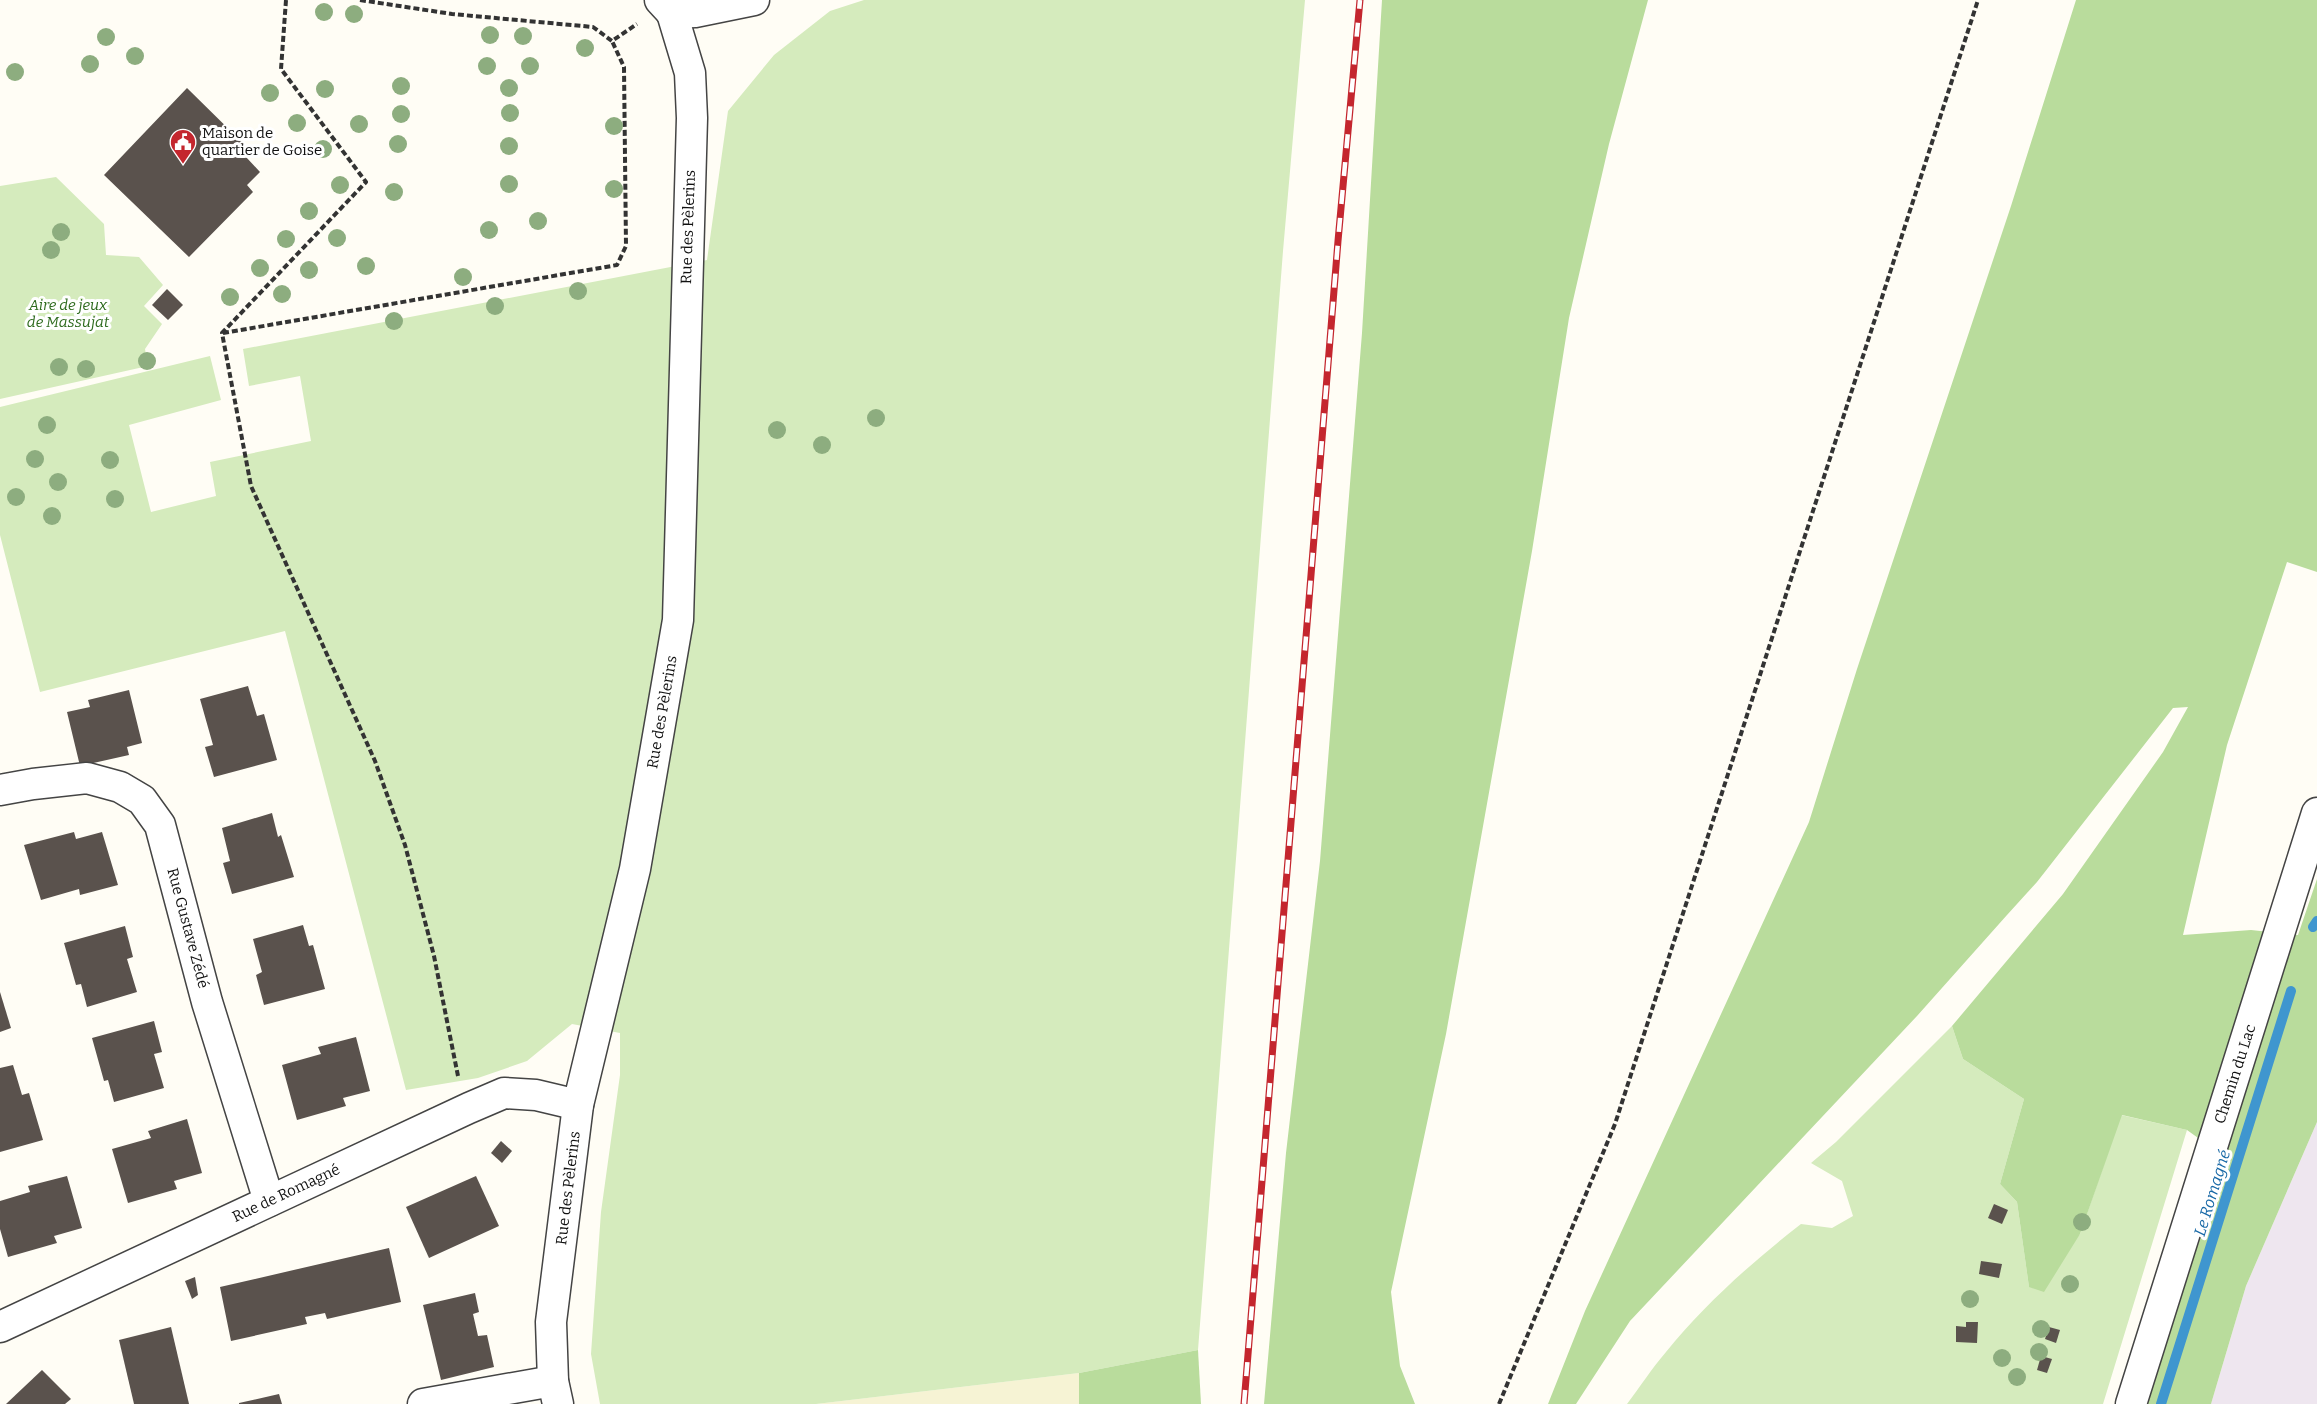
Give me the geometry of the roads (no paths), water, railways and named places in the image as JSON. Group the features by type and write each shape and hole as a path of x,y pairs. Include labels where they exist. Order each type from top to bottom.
{"street":[{"path":"667,4 695,12 754,0"},
{"name":"Rue des Pèlerins","path":"555,1393 551,1322 578,1105 634,869 678,620 692,118 690,73 667,4"},
{"name":"Rue Gustave Zédé","path":"0,790 87,778 120,787 142,800 160,825 207,1002 269,1201"},
{"name":"Chemin du Lac","path":"2131,1404 2317,813"},
{"name":"Rue de Romagné","path":"0,1327 469,1108 504,1094 536,1095 578,1105"},
{"path":"423,1404 555,1393"}],"waterway":[{"name":"Le Romagné","path":"2313,927 2317,921"},
{"name":"Le Romagné","path":"2161,1404 2291,991"}],"railway":[{"path":"1244,1404 1338,241 1360,0"}],"place":[{"name":"Maison de quartier de Goise","path":"183,165"}],"park label":[{"name":"Aire de jeux de Massujat","path":"68,314"}]}
